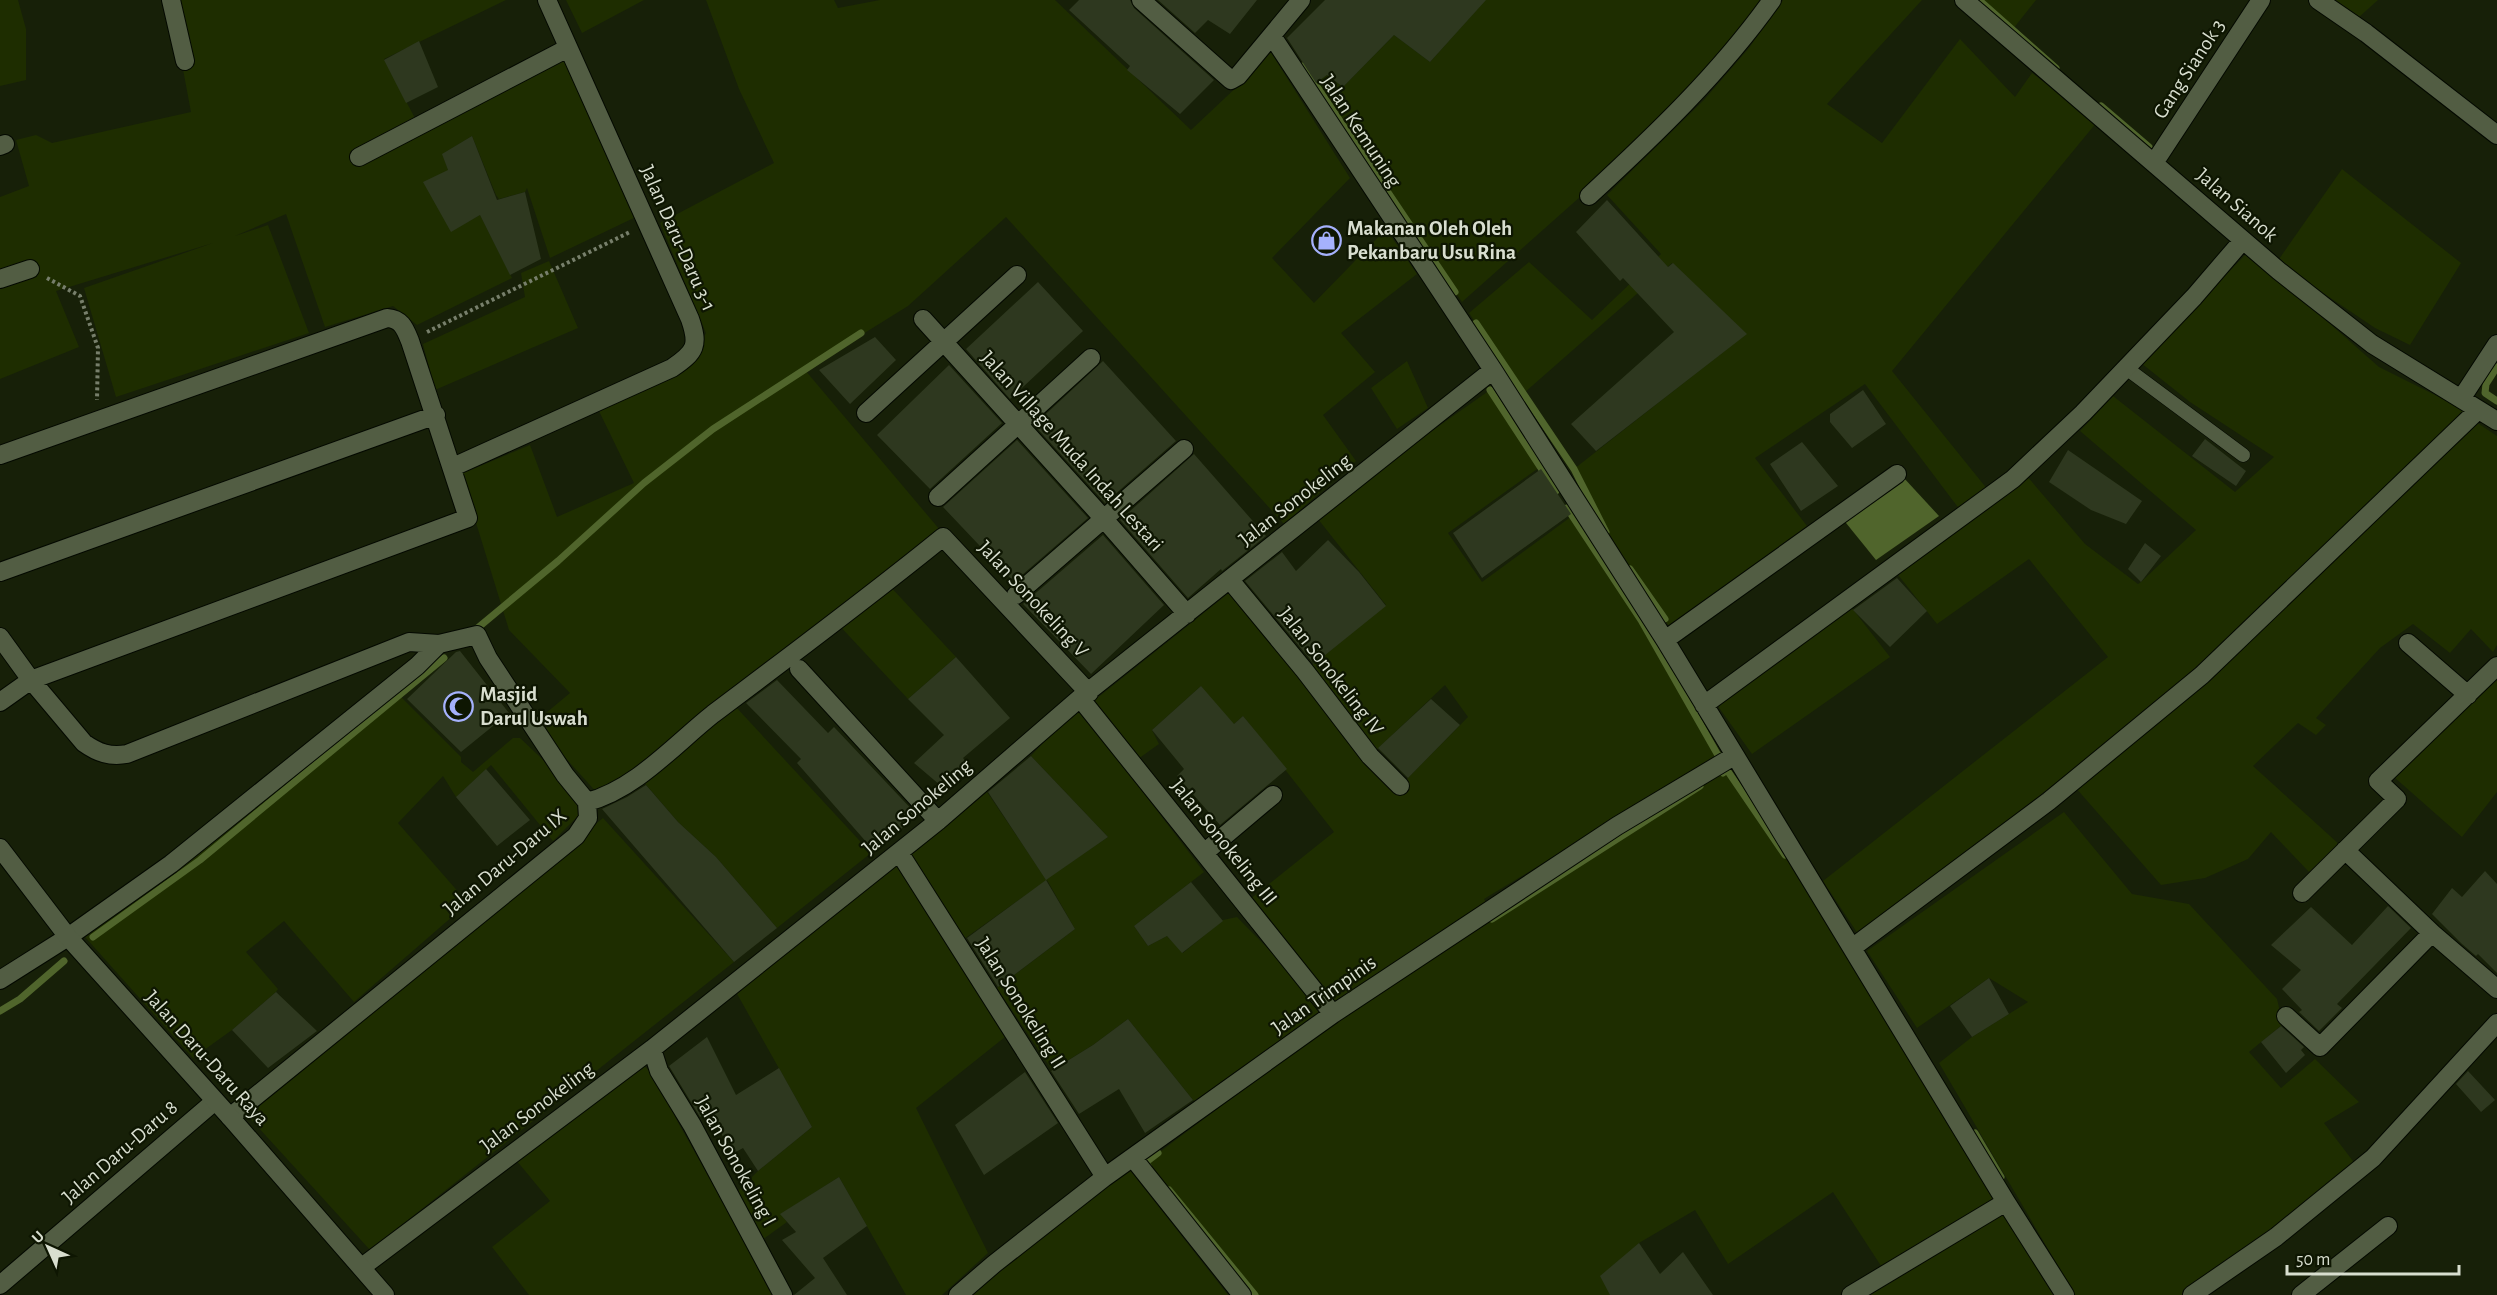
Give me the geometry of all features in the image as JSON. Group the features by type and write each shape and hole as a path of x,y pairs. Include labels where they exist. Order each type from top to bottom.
{"street":[{"path":"171,0 185,61"},
{"name":"Jalan Daru-Daru 3-1","path":"453,467 672,368 691,353 696,342 695,333 547,0"},
{"path":"1141,0 1228,79 1233,80 1300,0"},
{"path":"1589,196 1668,123 1743,41 1772,0"},
{"name":"Jalan Sianok","path":"1964,0 2243,240 2372,344 2497,421"},
{"name":"Gang Sianok 3","path":"2154,163 2261,0"},
{"path":"2318,0 2366,33 2497,135"},
{"name":"Jalan Kemuning","path":"1272,36 1493,370 1665,639 1734,756 2065,1295"},
{"path":"359,157 568,48"},
{"path":"1704,705 2013,479 2083,413 2193,297 2243,240"},
{"path":"0,279 30,269"},
{"path":"866,412 1017,275"},
{"path":"0,455 387,318 400,322 410,341 468,518 31,680 0,702"},
{"name":"Jalan Village Muda Indah Lestari","path":"923,319 1187,614"},
{"path":"2461,399 2497,344"},
{"path":"938,497 1091,358"},
{"name":"Jalan Sonokeling","path":"362,1267 652,1049 938,821 1084,696 1493,370"},
{"path":"1852,948 2049,801 2202,675 2478,410"},
{"path":"0,572 436,415"},
{"path":"1016,595 1184,449"},
{"path":"1665,639 1898,474"},
{"name":"Jalan Sonokeling V","path":"943,537 1084,696"},
{"name":"Jalan Daru-Daru IX","path":"230,1117 576,836 588,818 587,802 619,788 650,767 711,716 842,618 943,537"},
{"name":"Jalan Sonokeling IV","path":"1230,580 1305,671 1370,756 1400,786"},
{"path":"0,637 31,680 84,743 94,751 117,755 127,754 409,642 439,644 477,635 488,658 558,765 587,802"},
{"path":"2408,643 2468,694"},
{"path":"0,980 68,937 171,864 417,666 439,644"},
{"path":"2302,893 2397,799 2379,781 2497,666"},
{"path":"799,669 938,821"},
{"name":"Jalan Sonokeling III","path":"1084,696 1204,853 1333,1014"},
{"name":"Jalan Trimpinis","path":"958,1295 1105,1177 1333,1014 1617,826 1734,756"},
{"path":"1204,853 1274,795"},
{"name":"Jalan Daru-Daru Raya","path":"0,848 68,937 230,1117 385,1295"},
{"path":"2345,850 2432,933 2497,989"},
{"name":"Jalan Sonokeling II","path":"899,852 1105,1177"},
{"path":"2286,1016 2320,1047 2432,933"},
{"path":"2192,1295 2276,1237 2373,1158 2497,1023"},
{"name":"Jalan Sonokeling I","path":"652,1049 659,1071 692,1125 783,1295"},
{"name":"Jalan Daru-Daru 8","path":"0,1285 215,1101"},
{"path":"1133,1158 1242,1295"},
{"path":"1851,1295 2006,1202"},
{"path":"2301,1295 2388,1226"}],"lane":[{"path":"2126,368 2243,454"}],"path":[{"path":"410,341 647,223"},
{"path":"30,269 80,296 98,348 96,421"}],"shaded area":[{"path":"0,0 18,0 26,29 26,80 0,86"},
{"path":"170,0 506,0 384,59 419,126 565,58 638,216 550,258 527,188 525,192 499,199 472,136 443,154 448,170 451,231 480,215 512,278 417,325 393,306 325,327 286,214 235,236 268,225 309,333 116,397 84,288 213,243 56,291 79,347 0,379 0,197 29,186 16,140 36,135 52,143 191,112"},
{"path":"566,0 644,0 582,33"},
{"path":"706,0 834,0 838,8 880,0 1055,0 1191,130 1242,82 1265,43 1350,178 1272,258 1314,303 1386,229 1417,274 1341,333 1375,372 1323,415 1356,461 1284,524 1006,217 908,306 805,370 940,530 651,758 598,794 534,723 570,693 509,630 461,474 530,445 557,517 634,483 598,409 686,367 706,333 660,223 774,163 739,89"},
{"path":"1474,0 1763,0 1686,95 1616,165 1462,302 1315,84 1327,75 1343,87 1394,35 1430,62 1480,6"},
{"path":"1783,0 1922,0 1827,104 1882,143 1960,39 2015,97 2032,73 2097,122 1892,371 1988,490 1960,510 1865,384 1755,458 1807,526 1669,626 1610,540 1574,469 1746,334 1672,263 1523,394 1469,313 1529,262 1592,320 1661,254 1607,195 1704,100 1749,48"},
{"path":"1979,0 2036,0 2013,29"},
{"path":"2332,0 2378,0 2358,18"},
{"path":"2342,169 2461,263 2410,345 2375,328 2277,262"},
{"path":"2248,252 2379,367 2467,411 2291,581 2183,679 2063,777 1858,934 1823,881 2108,657 2029,559 1937,624 1895,571 2026,475 2085,544 2138,584 2141,582 2196,530 2080,431 2113,396 2235,492 2274,457 2190,402 2141,363"},
{"path":"549,261 578,328 435,390 423,344 525,297 521,273"},
{"path":"1407,361 1428,408 1397,429 1371,388"},
{"path":"1490,390 1540,467 1448,533 1482,582 1572,516 1641,620 1719,757 1484,899 1487,904 1206,1107 1193,1100 1128,1019 1093,1045 1052,1070 997,988 1075,929 1047,880 964,939 909,857 987,792 1046,879 1108,837 1031,756 1077,706 1204,872 1134,926 1148,946 1167,936 1183,953 1223,920 1237,917 1327,1009 1244,904 1334,832 1243,716 1226,731 1201,686 1152,730 1159,744 1138,759 1091,703 1230,592 1334,722 1400,786 1468,717 1445,685 1370,756 1305,671 1386,605 1314,514"},
{"path":"2476,422 2497,436 2497,645 2493,652 2471,629 2450,653 2413,624 2380,648 2316,718 2326,725 2316,735 2298,723 2253,766 2340,845 2309,872 2271,832 2248,859 2205,878 2161,885 2075,787"},
{"path":"1903,477 1939,516 1876,560 1842,518"},
{"path":"887,583 956,657 908,699 836,622"},
{"path":"1848,603 1890,657 1752,754 1715,702"},
{"path":"2497,676 2497,792 2462,837 2394,777"},
{"path":"398,694 473,772 513,738 520,738 557,773 583,811 553,841 491,765 456,797 443,776 398,823 468,903 354,1002 284,921 246,952 278,989 232,1030 193,1058 85,937"},
{"path":"735,706 871,853 777,928 716,857 678,822 642,780"},
{"path":"1727,770 1833,926 1996,1199 1883,1269 1833,1192 1728,1264 1695,1210 1639,1243 1610,1295 1254,1295 1145,1163 1339,1018"},
{"path":"2064,812 2132,894 2189,904 2277,999 2283,1024 2249,1052 2281,1088 2315,1059 2359,1102 2324,1123 2356,1165 2184,1295 2075,1295 1939,1063 1972,1037 2028,1002 1989,978 1917,1028 1867,951"},
{"path":"603,818 734,962 370,1250 245,1113"},
{"path":"896,864 1005,1037 916,1108 988,1253 942,1295 906,1295 839,1177 781,1214 787,1222 762,1240 734,1195 758,1171 812,1127 736,992"},
{"path":"641,1064 654,1076 664,1092 680,1126 776,1295 529,1295 492,1247 550,1201 516,1160"},
{"path":"1130,1170 1228,1295 970,1295 1004,1266"},
{"path":"2003,1209 2055,1295 1862,1295"}],"building":[{"path":"1079,0 1130,0 1134,8 1214,80 1180,114 1127,70 1130,66 1069,10"},
{"path":"1158,0 1257,0 1230,34 1208,20 1195,33"},
{"path":"1325,0 1486,0 1430,62 1394,35 1343,87 1327,75 1316,83 1287,38"},
{"path":"419,41 438,87 406,103 384,60"},
{"path":"472,136 497,200 525,192 541,259 510,275 480,215 451,232 423,182 448,170 442,154"},
{"path":"1607,200 1668,267 1673,263 1747,334 1596,451 1571,424 1674,332 1623,278 1620,281 1576,232"},
{"path":"1038,282 1083,331 1010,399 966,349"},
{"path":"875,337 896,360 850,404 819,370"},
{"path":"1103,361 1176,441 1105,503 1034,425"},
{"path":"949,365 1002,423 930,489 877,435"},
{"path":"1863,390 1886,424 1852,448 1830,422 1830,414"},
{"path":"2205,439 2246,471 2236,486 2192,456"},
{"path":"1017,440 1088,518 1014,582 943,507"},
{"path":"1802,442 1838,486 1801,511 1770,464"},
{"path":"2068,450 2142,501 2126,524 2091,510 2049,482"},
{"path":"1194,454 1266,536 1222,571 1221,569 1188,598 1120,520"},
{"path":"1541,469 1571,514 1482,578 1453,533"},
{"path":"1103,535 1164,605 1091,674 1023,604"},
{"path":"1328,540 1359,572 1386,606 1314,664 1245,581 1282,552 1296,571"},
{"path":"2145,543 2161,556 2141,582 2128,569"},
{"path":"1897,578 1927,611 1890,647 1853,610"},
{"name":"Masjid Darul Uswah","path":"460,651 509,713 461,752 407,699 456,652"},
{"path":"956,657 1010,718 963,758 973,770 947,791 914,763 944,735 908,699"},
{"path":"777,680 828,733 834,727 917,815 875,852 797,763 801,759 746,703"},
{"path":"1201,686 1234,724 1243,716 1287,769 1220,825 1177,776 1184,769 1152,730"},
{"path":"1431,699 1460,725 1408,778 1378,748"},
{"path":"1031,756 1108,837 1046,880 988,792"},
{"path":"486,769 530,820 497,846 456,797"},
{"path":"646,785 678,822 716,857 777,928 734,962 602,809"},
{"path":"2485,871 2497,884 2497,973 2478,954 2476,956 2462,944 2432,914 2452,888 2462,897"},
{"path":"1046,880 1075,929 998,987 967,938"},
{"path":"1191,882 1223,921 1182,953 1167,936 1148,946 1134,926"},
{"path":"2388,906 2411,928 2337,1004 2342,1008 2319,1031 2299,1012 2302,1010 2282,989 2301,970 2271,945 2311,907 2352,945"},
{"path":"1989,978 2009,1014 1972,1037 1950,1006"},
{"path":"276,992 317,1031 268,1068 232,1030"},
{"path":"1128,1019 1193,1100 1145,1133 1119,1089 1079,1114 1051,1071 1093,1045"},
{"path":"2281,1026 2304,1047 2301,1050 2305,1055 2286,1073 2261,1042"},
{"path":"707,1037 736,1095 779,1068 812,1127 758,1171 743,1148 732,1154 710,1112 700,1117 669,1066"},
{"path":"2468,1071 2495,1100 2481,1112 2456,1084"},
{"path":"1025,1072 1058,1123 984,1175 955,1125"},
{"path":"839,1177 867,1226 823,1258 847,1295 794,1295 815,1278 782,1240 796,1232 780,1214"},
{"path":"1639,1243 1660,1274 1683,1252 1713,1295 1610,1295 1600,1276"}],"waterway":[{"path":"1979,0 2056,68"},
{"path":"1303,66 1455,292"},
{"path":"2101,106 2149,147"},
{"path":"1476,323 1574,469 1606,532"},
{"path":"474,631 558,561 644,483 713,429 861,333"},
{"path":"2497,367 2486,384 2485,393 2497,401"},
{"path":"1490,390 1556,491"},
{"path":"1567,508 1641,620 1719,757"},
{"path":"1630,569 1665,619"},
{"path":"93,937 200,860 444,658"},
{"path":"1723,773 1727,770 1785,855"},
{"path":"1492,919 1700,786"},
{"path":"0,1011 20,999 64,961"},
{"path":"1975,1133 2001,1177"},
{"path":"1148,1166 1145,1163 1158,1153"},
{"path":"1169,1190 1255,1295"}],"place":[{"name":"Makanan Oleh Oleh Pekanbaru Usu Rina","path":"1326,240"},
{"name":"Masjid Darul Uswah","path":"459,706"}]}
